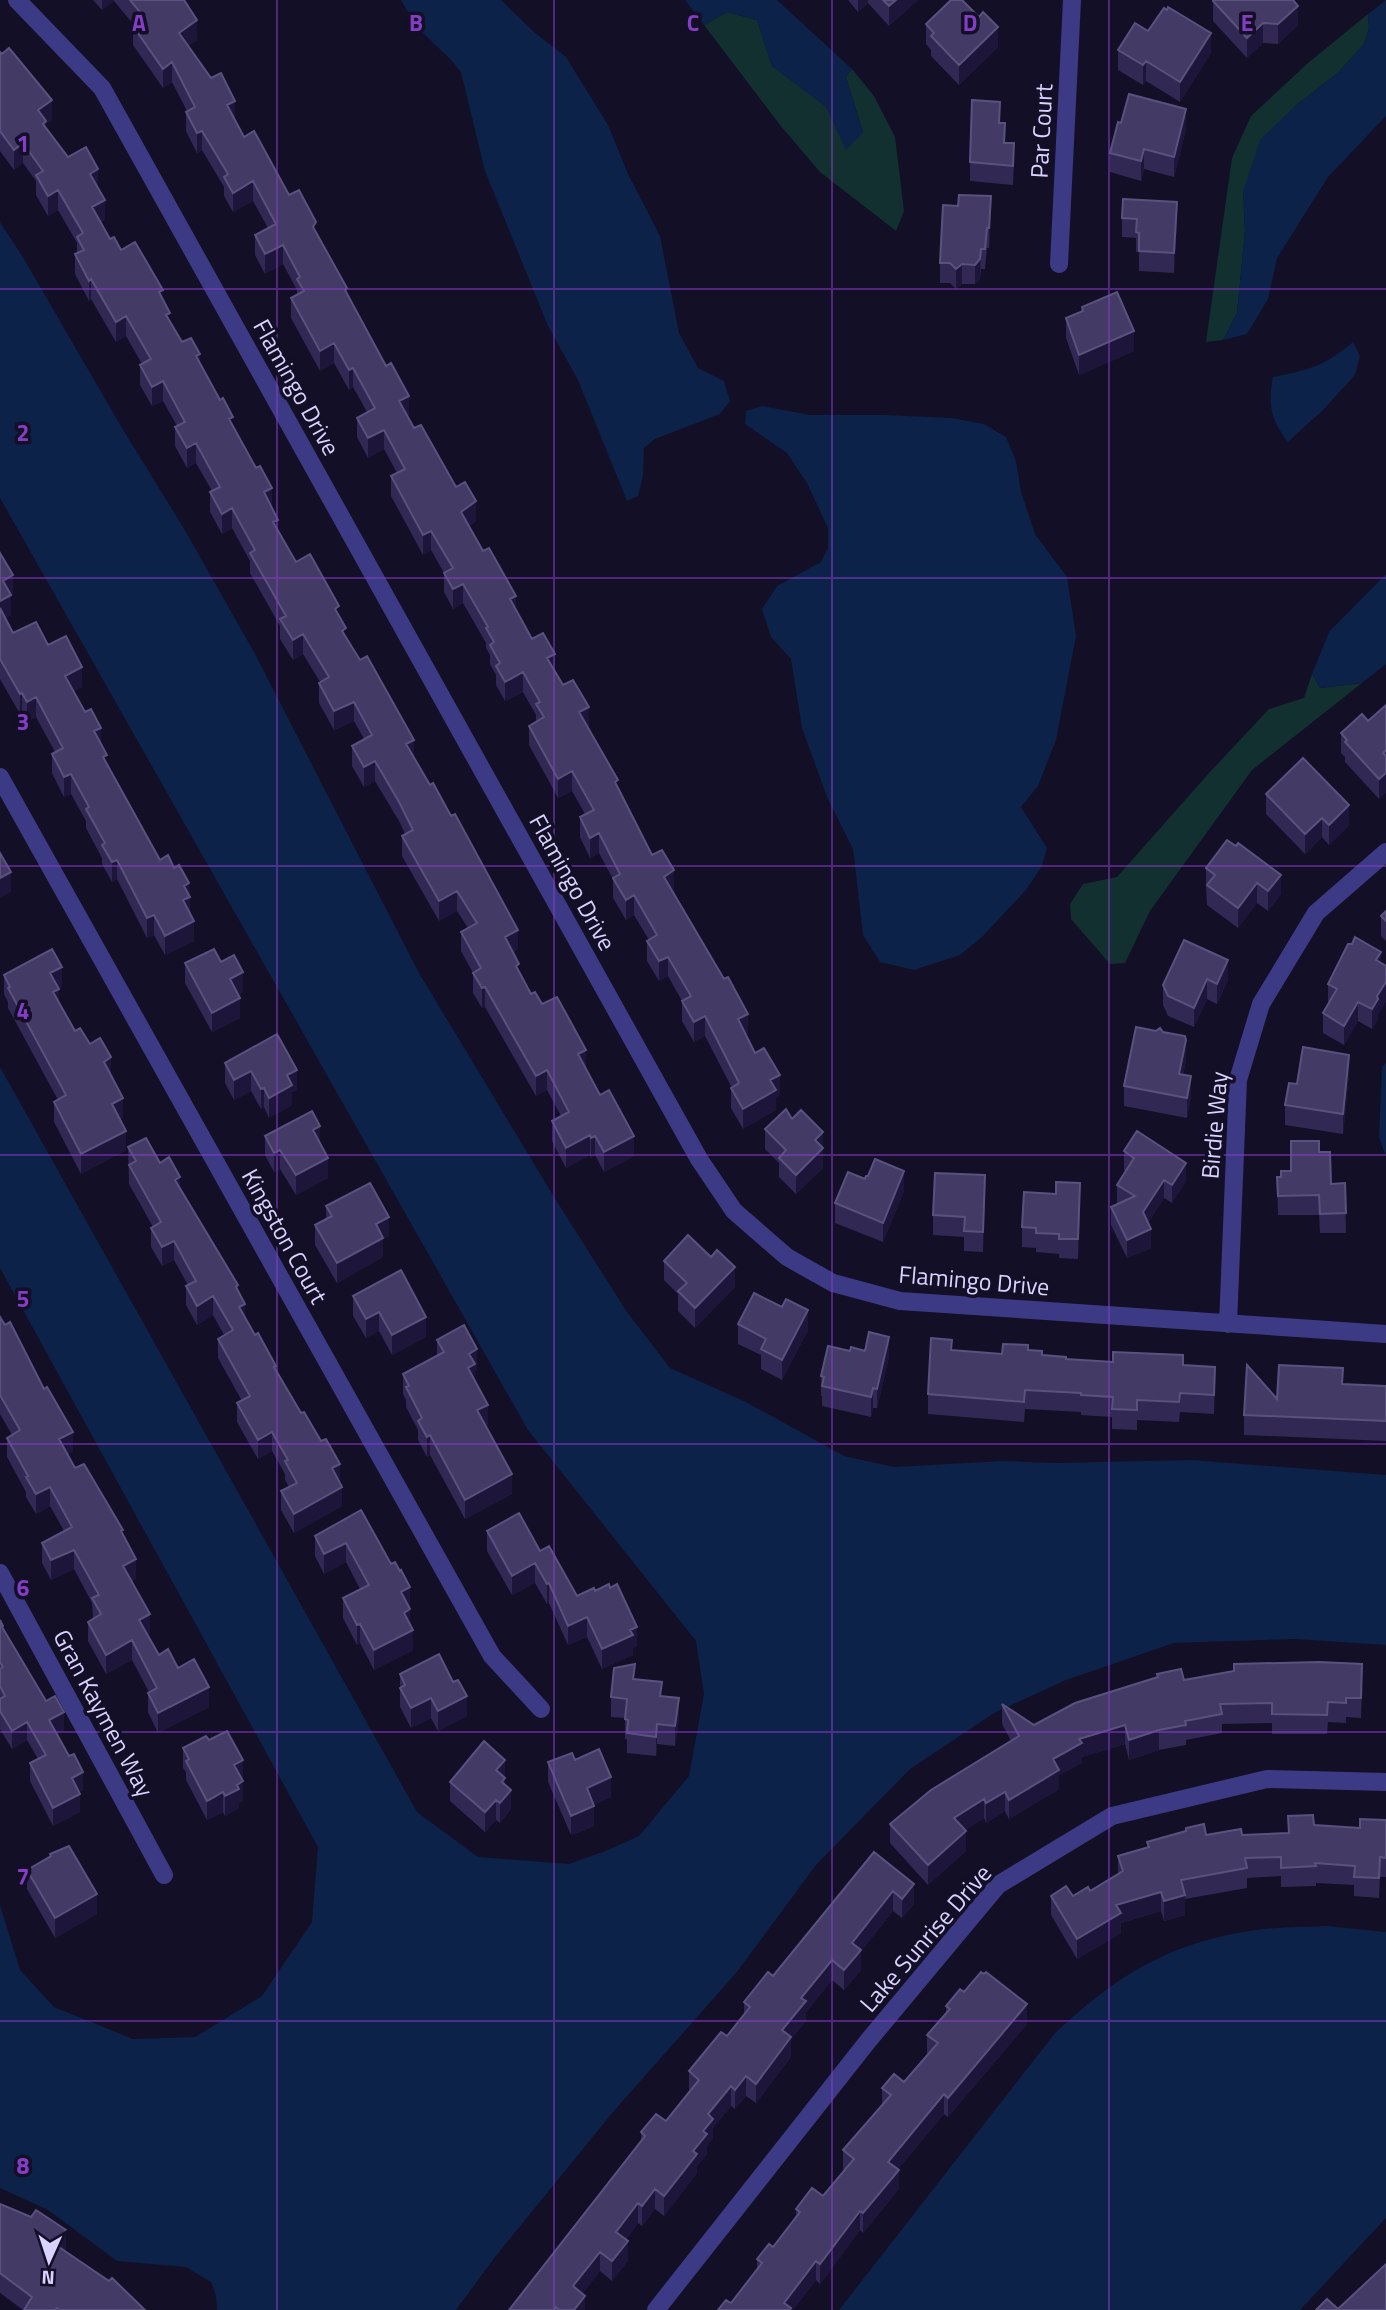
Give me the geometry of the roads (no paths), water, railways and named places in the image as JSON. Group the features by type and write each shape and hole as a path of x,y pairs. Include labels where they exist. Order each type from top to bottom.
{"street":[{"name":"Flamingo Drive","path":"17,0 102,88 699,1159 734,1211 787,1257 833,1283 900,1301 1386,1334"},
{"name":"Par Court","path":"1059,264 1072,0"},
{"name":"Kingston Court","path":"0,777 492,1656 541,1709"},
{"name":"Birdie Way","path":"1228,1324 1238,1080 1261,1004 1317,913 1386,852"},
{"name":"Gran Kaymen Way","path":"0,1573 164,1875"},
{"name":"Lake Sunrise Drive","path":"656,2310 868,2041 998,1885 1112,1816 1267,1779 1386,1782"}],"water":[{"path":"401,0 501,0 534,32 566,57 608,125 628,174 660,236 679,333 698,368 724,381 730,401 720,414 655,439 644,448 643,476 638,496 627,501 578,380 548,326 485,171 461,72 416,26"},
{"path":"685,0 777,0 852,69 846,77 863,133 846,150 826,107 772,66 757,20 727,12 704,25"},
{"path":"1386,0 1386,116 1328,177 1277,258 1268,299 1247,334 1223,340 1237,313 1245,231 1243,192 1260,140 1295,106 1339,72 1364,44 1369,28 1368,14"},
{"path":"0,222 183,527 254,652 419,973 627,1312 670,1368 746,1402 844,1456 894,1467 1002,1461 1055,1463 1191,1460 1386,1475 1386,1645 1296,1639 1174,1643 1066,1680 994,1713 910,1769 816,1865 736,1973 613,2112 495,2257 456,2310 217,2310 216,2295 211,2282 186,2267 117,2261 48,2210 0,2188 0,1905 20,1970 54,2007 133,2039 195,2037 262,1996 312,1922 318,1847 0,1268 0,1067 417,1812 478,1857 569,1864 608,1850 639,1836 689,1776 704,1694 696,1641 528,1430 0,498"},
{"path":"1353,342 1360,356 1355,375 1324,409 1288,442 1277,426 1272,411 1273,377 1316,366 1334,357"},
{"path":"762,406 810,415 952,418 984,424 1006,437 1016,461 1021,492 1035,534 1067,577 1076,636 1056,740 1038,786 1021,807 1047,848 1042,866 1026,890 983,936 960,955 914,970 880,962 863,935 853,849 827,797 802,728 791,659 771,637 762,609 777,586 821,562 828,548 828,528 807,483 787,453 745,424 746,411"},
{"path":"1386,574 1386,664 1362,683 1320,688 1312,674 1329,632"},
{"path":"1386,1063 1386,1157 1379,1137 1382,1067"},
{"path":"1326,1926 1386,1932 1386,2218 1300,2310 839,2310 1055,2033 1100,1994 1147,1964 1197,1943 1256,1930"}]}
